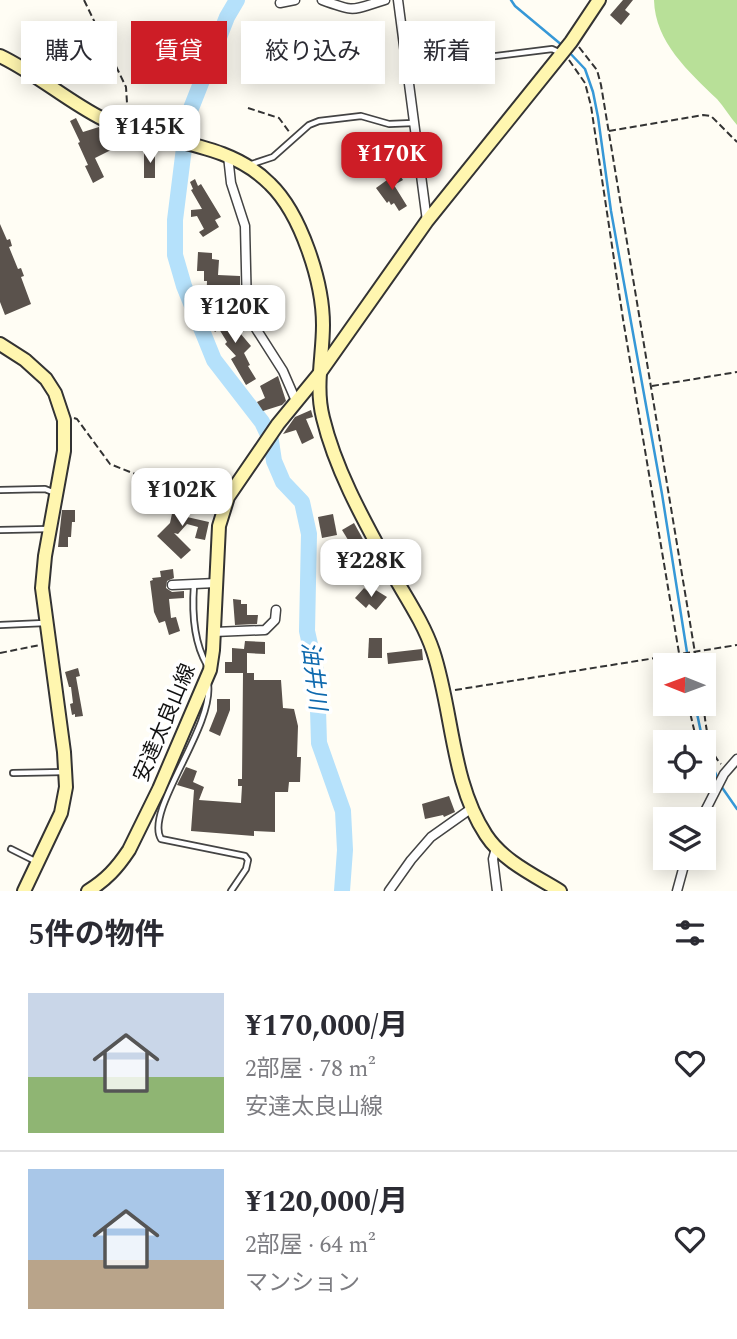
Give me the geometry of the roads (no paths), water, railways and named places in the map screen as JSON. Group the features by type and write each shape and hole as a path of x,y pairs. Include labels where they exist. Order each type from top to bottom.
{"street":[{"path":"280,4 295,0"},
{"path":"322,0 346,9 359,10 385,0"},
{"path":"398,0 401,21"},
{"name":"安達太良山線","path":"88,891 103,882 129,850 209,676 220,518 228,496 427,221 567,47 599,0"},
{"path":"0,56 83,108 128,129 199,146 248,165 271,184 283,199 295,219 315,271 321,298 323,323 319,373 323,417 335,457 433,649 472,808 496,848 522,869 560,891"},
{"path":"409,84 427,221"},
{"path":"228,156 231,183 245,226 247,310 283,371 296,401"},
{"path":"0,344 25,360 46,379 63,414 64,451 55,493 42,588 66,787 61,813 24,891"},
{"path":"172,585 216,583"},
{"path":"214,632 264,630 275,620 276,610"},
{"path":"707,807 725,772 737,759"},
{"path":"389,891 431,837 472,808"},
{"path":"496,848 493,859 497,891"},
{"path":"677,891 683,870"}],"lane":[{"path":"495,56 567,47"},
{"path":"248,165 273,157 309,125 319,121 361,116 389,124 414,123"},
{"path":"0,490 45,489 55,493"},
{"path":"0,530 50,529"},
{"path":"194,584 192,606 195,630 209,676 209,690 203,720 161,811 158,832 161,839 245,856 248,863 231,891"},
{"path":"0,625 46,623"},
{"path":"13,773 65,772"},
{"path":"11,849 38,862"}],"waterway":[{"name":"油井川","path":"237,0 227,17 188,116 175,220 175,255 184,286 214,360 262,422 271,441 274,461 283,482 302,502 309,534 307,631 317,676 319,743 343,811 345,850 342,891"},
{"path":"511,0 563,46"},
{"path":"568,51 585,69 598,117 611,211 662,494 687,653"},
{"path":"698,716 700,730"},
{"path":"716,775 718,780"},
{"path":"721,786 737,809"}]}
